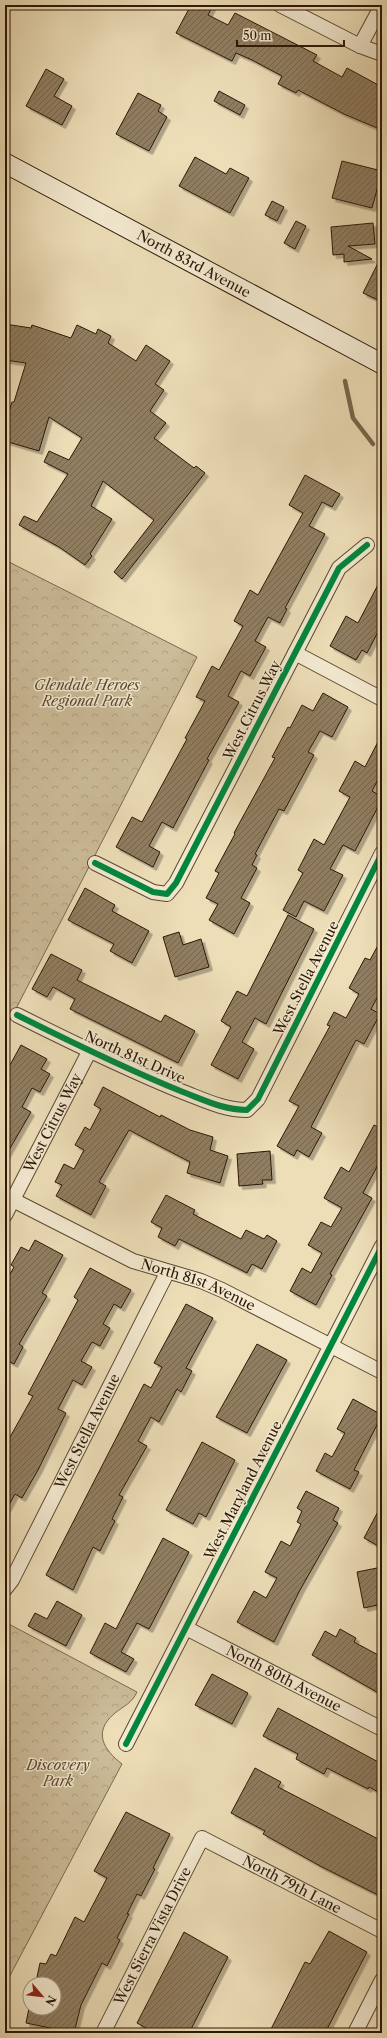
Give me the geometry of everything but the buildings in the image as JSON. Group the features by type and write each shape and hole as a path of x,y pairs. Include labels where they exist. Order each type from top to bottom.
{"main road":[{"name":"North 83rd Avenue","path":"5,163 382,364"}],"street":[{"path":"280,5 360,46 382,54"},
{"path":"360,46 382,5"},
{"name":"West Citrus Way","path":"95,863 153,892 167,894 176,883 339,568 367,545"},
{"path":"295,653 382,699"},
{"name":"West Stella Avenue","path":"247,1110 258,1098 382,854"},
{"name":"North 81st Drive","path":"16,1014 89,1052 140,1075 230,1110 247,1110"},
{"name":"West Citrus Way","path":"5,1215 89,1052"},
{"name":"North 81st Avenue","path":"13,1200 114,1252 167,1273 201,1282 222,1290 382,1372"},
{"name":"West Maryland Avenue","path":"126,1744 382,1246"},
{"name":"West Stella Avenue","path":"5,1589 12,1580 167,1273"},
{"name":"North 80th Avenue","path":"186,1628 382,1729"},
{"name":"North 79th Lane","path":"202,1838 382,1931"},
{"name":"West Sierra Vista Drive","path":"103,2033 202,1838"},
{"path":"355,2033 382,1980"}],"green space":[{"name":"Glendale Heroes Regional Park","path":"5,560 197,657 5,1030"},
{"name":"Discovery Park","path":"5,1622 137,1692 130,1702 108,1720 102,1734 103,1740 110,1753 122,1764 5,1985"}],"waterway":[{"path":"345,381 353,418 373,444"}],"cycle path":[{"path":"95,863 153,892 167,894 176,883 339,568 367,545"},
{"path":"17,1015 120,1065 183,1092 222,1106 239,1110 247,1110 258,1099 382,853"},
{"path":"126,1744 382,1246"}]}
